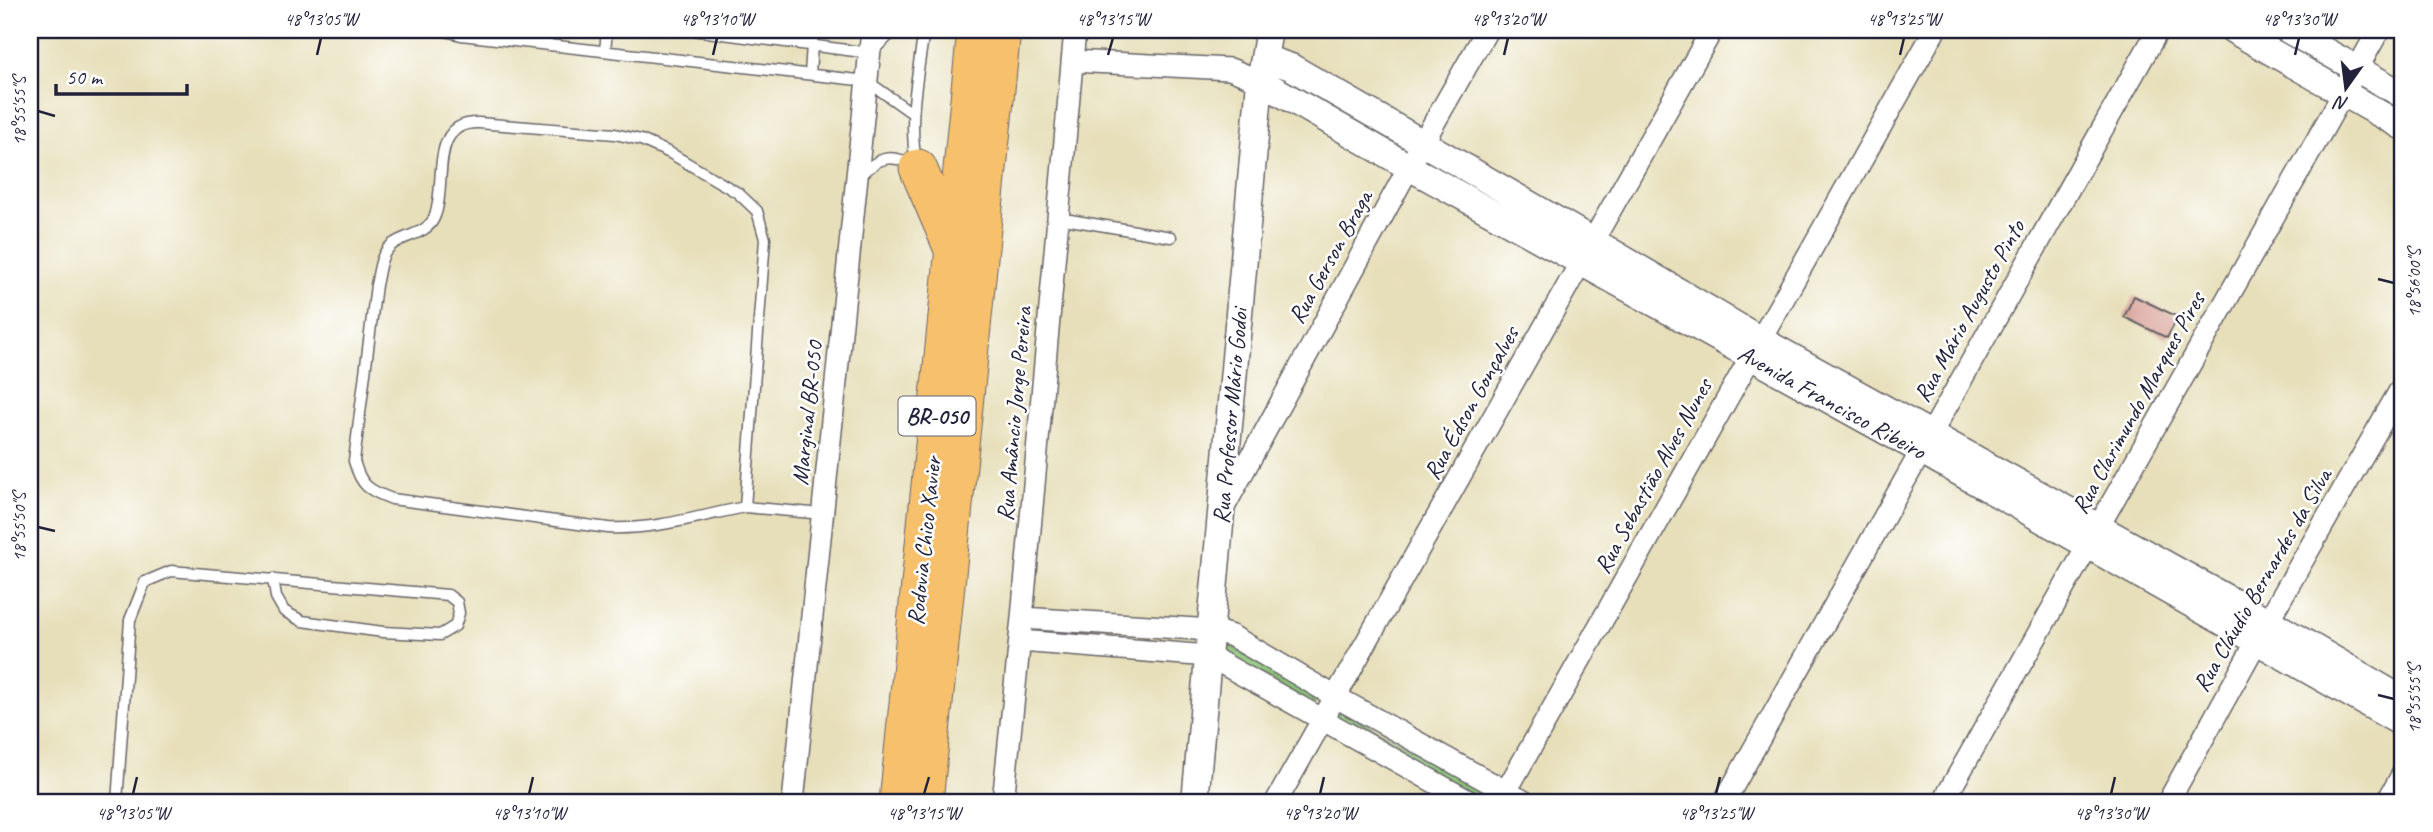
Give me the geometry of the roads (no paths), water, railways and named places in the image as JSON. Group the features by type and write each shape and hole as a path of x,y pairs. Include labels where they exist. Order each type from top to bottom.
{"highway":[{"name":"Rodovia Chico Xavier","path":"898,802 976,30"},
{"name":"Rodovia Chico Xavier","path":"924,802 1002,30"},
{"path":"918,168 953,252"}],"street":[{"name":"Marginal BR-050","path":"793,802 872,30"},
{"name":"Rua Amâncio Jorge Pereira","path":"1003,802 1075,30"},
{"name":"Rua Professor Mário Godoi","path":"1195,802 1262,70 1269,30"},
{"name":"Rua Gerson Braga","path":"1222,511 1409,167 1487,30"},
{"name":"Rua Édson Gonçalves","path":"1276,802 1712,30"},
{"name":"Rua Sebastião Alves Nunes","path":"1503,797 1935,30"},
{"name":"Rua Mário Augusto Pinto","path":"1724,802 2158,30"},
{"path":"2233,30 2403,127"},
{"path":"2288,30 2403,95"},
{"name":"Rua Clarimundo Marques Pires","path":"1943,802 2379,30"},
{"path":"1072,61 1262,70"},
{"name":"Avenida Francisco Ribeiro","path":"1262,70 1291,67 1423,143 1587,251 1754,348 2262,631 2403,700"},
{"name":"Avenida Francisco Ribeiro","path":"1262,70 1409,167 1587,251"},
{"name":"Rua Cláudio Bernardes da Silva","path":"2168,802 2403,385"},
{"path":"1022,618 1211,643 1321,719 1470,802"},
{"name":"Avenida Francisco Ribeiro","path":"2262,631 2403,724"},
{"path":"1020,641 1211,643 1232,636 1503,797 1525,802"},
{"path":"2387,802 2403,773"}],"lane":[{"path":"442,30 867,81 912,113"},
{"path":"605,51 607,30"},
{"path":"692,30 870,53 894,30"},
{"path":"810,74 813,30"},
{"path":"918,168 912,113 924,30"},
{"path":"745,507 765,239 757,211 738,192 670,153 641,140 615,134 468,122 458,127 443,148 439,203 433,220 424,230 397,239 382,257 376,285 354,461 360,480 372,491 392,499 608,528 652,526 745,507 823,514"},
{"path":"857,182 881,159 903,160 918,168"},
{"path":"1058,218 1171,237"},
{"path":"117,802 130,620 145,582 171,571 272,579 448,595 457,602 459,613 455,626 440,635 383,632 302,621 284,611 276,597 272,579"}]}
